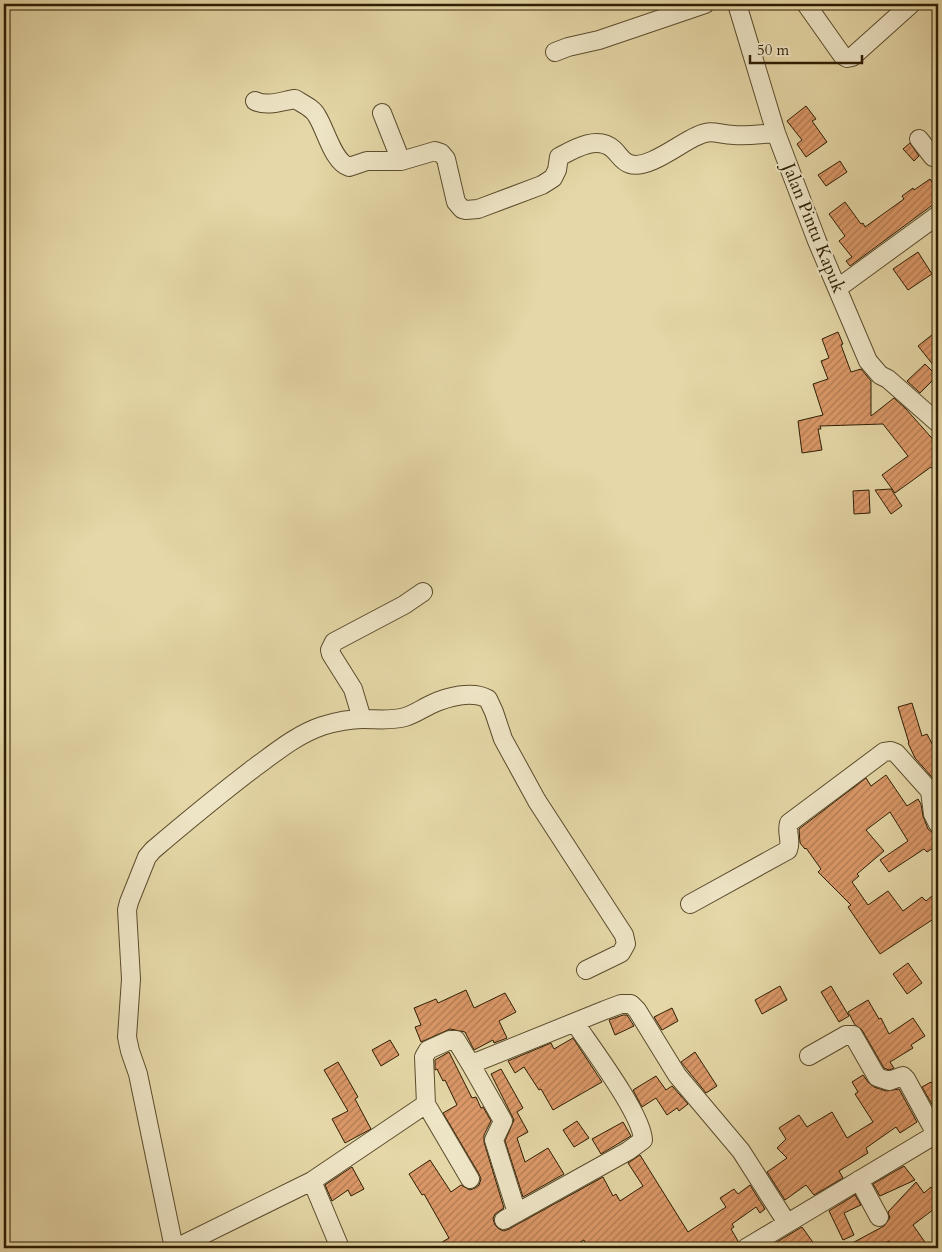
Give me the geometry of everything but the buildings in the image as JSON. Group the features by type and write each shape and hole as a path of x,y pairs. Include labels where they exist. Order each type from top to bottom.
{"street":[{"path":"555,52 599,40 704,4"},
{"path":"806,4 842,55 847,58 852,57 911,4"},
{"name":"Jalan Pintu Kapuk","path":"741,5 776,133 817,240 868,361 873,369 938,423"},
{"path":"255,101 260,104 295,99 310,108 316,114 340,162 344,166 349,167 367,161 400,161 435,151 441,153 446,159 456,202 462,209 472,210 478,210 542,185 553,178 560,157 573,149 590,143 604,144 613,149 630,164 645,164 709,130 732,135 776,133"},
{"path":"382,113 400,161"},
{"path":"919,139 933,157 938,158"},
{"path":"838,288 938,216"},
{"path":"362,719 353,689 331,654 331,646 334,642 404,605 423,592"},
{"path":"426,1104 312,1181 181,1247 127,1037 131,979 127,910 147,857 153,850 232,785 298,736 329,725 362,719 403,718 444,699 479,695 488,698 503,738 537,801 624,935 626,944 621,953 586,970"},
{"path":"690,904 788,850 790,843 787,830 789,823 884,752 891,751 896,753 934,790 933,814 938,824"},
{"path":"470,1063 487,1059 621,1004 630,1004 637,1010 677,1075 741,1151 787,1223"},
{"path":"470,1179 426,1104 424,1056 428,1050 450,1040 456,1040 503,1121 494,1140 511,1217 628,1151 643,1140 628,1103 575,1023"},
{"path":"746,1248 937,1134 906,1079 903,1076 889,1080 877,1078 853,1035 846,1035 809,1056"},
{"path":"859,1180 879,1217"},
{"path":"312,1181 340,1248"}]}
